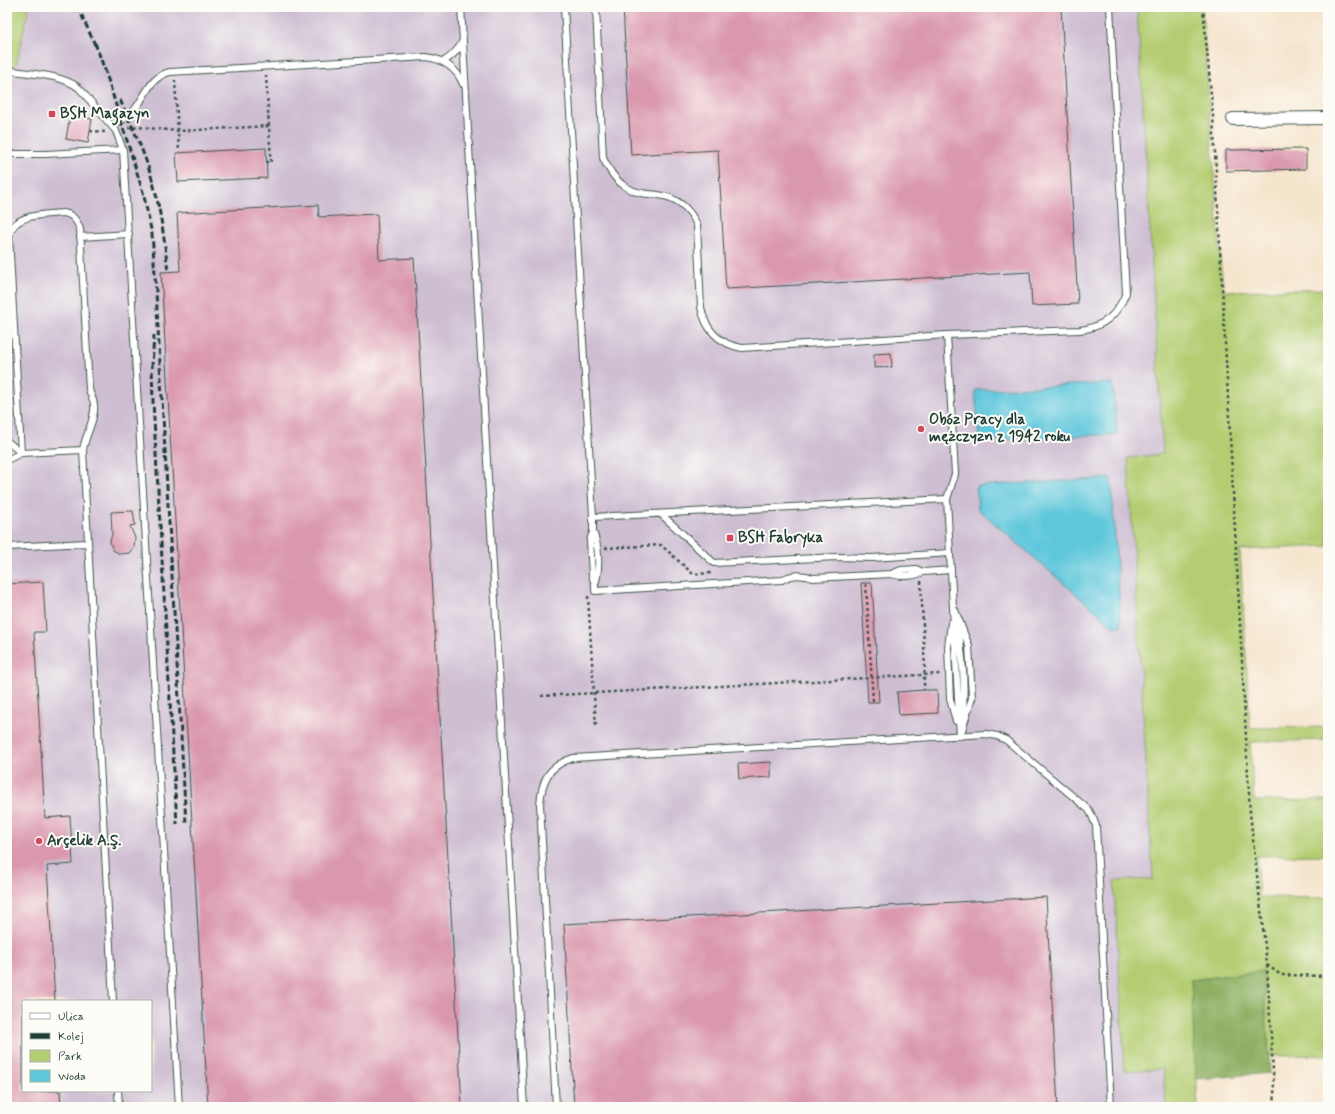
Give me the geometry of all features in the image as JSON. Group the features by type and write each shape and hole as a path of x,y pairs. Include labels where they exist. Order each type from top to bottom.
{"street":[{"path":"1233,119 1328,118"}],"lane":[{"path":"461,7 524,1107"},
{"path":"564,7 593,517 593,532 590,540 592,576 595,584 595,591 782,580 788,576 805,575 812,578 891,574 901,577 916,575 923,572 951,570"},
{"path":"596,7 603,158 614,176 627,188 637,192 671,198 686,208 693,216 697,225 701,307 703,317 708,327 716,337 733,347 742,348 1091,329 1107,321 1122,303 1126,293 1110,7"},
{"path":"443,62 451,57 460,48 462,39"},
{"path":"114,128 131,114 159,76 174,72 426,57 435,58 443,62 458,73 465,91"},
{"path":"7,70 59,78 73,83 114,128 123,150 179,1107"},
{"path":"7,154 45,154 123,150"},
{"path":"21,453 9,232 15,224 27,217 68,214 75,219 80,229 89,389 94,405 93,415 84,440 83,450 113,1000"},
{"path":"80,237 129,234"},
{"path":"947,336 955,474 947,499 960,736"},
{"path":"7,441 21,453"},
{"path":"7,460 21,453 83,450"},
{"path":"593,517 947,499"},
{"path":"661,514 714,563 837,557 872,558 950,553"},
{"path":"7,547 88,543"},
{"path":"953,604 948,647 950,699 960,736"},
{"path":"953,604 969,646 972,698 960,736"},
{"path":"556,1107 540,804 541,791 546,777 552,769 573,758 986,734 997,736 1006,740 1089,810 1096,826 1111,1107"},
{"path":"118,1092 119,1107"}],"path":[{"path":"1203,7 1213,115 1250,813 1266,964 1275,1107"},
{"path":"265,67 271,162 267,162"},
{"path":"174,72 179,152"},
{"path":"90,131 138,127 178,131 269,126"},
{"path":"866,575 873,701"},
{"path":"541,696 949,674"},
{"path":"1266,964 1281,975 1328,976"}],"shaded area":[{"path":"29,7 1137,7 1163,454 1128,458 1153,880 1114,881 1125,1070 1163,1069 1166,1107 7,1107 7,101"}],"green space":[{"path":"7,7 29,7 16,65 13,66 7,63"},
{"path":"1137,7 1202,7 1223,291 1328,289 1328,491 1325,491 1324,506 1328,506 1328,546 1240,550 1250,728 1328,727 1328,740 1250,742 1254,801 1328,800 1328,855 1256,856 1259,897 1328,898 1328,1055 1269,1056 1263,971 1191,980 1198,1107 1166,1107 1163,1069 1125,1071 1114,881 1153,879 1128,458 1163,454"},
{"path":"1263,971 1270,1073 1196,1079 1191,980"}],"water":[{"path":"1113,383 1117,434 979,441 975,390"},
{"path":"1111,478 1121,626 1114,627 978,509 976,486"}],"building":[{"path":"623,7 647,7 647,12 735,7 1061,7 1078,304 1032,306 1030,272 726,289 718,150 631,155"},
{"path":"70,115 92,119 88,143 66,139"},
{"path":"266,148 267,178 178,182 176,153"},
{"path":"1306,149 1306,169 1226,171 1226,150"},
{"path":"318,205 319,217 377,214 379,260 414,258 462,1107 208,1107 161,272 180,271 177,213"},
{"path":"891,353 892,367 874,368 874,354"},
{"path":"133,511 135,525 130,526 135,538 134,547 129,553 120,554 113,550 110,542 112,534 111,512"},
{"name":"Arçelik A.Ş.","path":"43,582 46,632 34,632 45,818 70,816 73,864 47,866 55,1000 22,1000 22,1092 60,1092 61,1107 7,1107 7,584"},
{"path":"861,583 872,583 879,702 868,702"},
{"path":"937,690 938,713 899,715 897,692"},
{"path":"771,762 771,777 739,779 738,764"},
{"path":"1046,897 1058,1107 574,1107 564,924"}],"waterway":[{"path":"7,31 12,7"}],"railway":[{"path":"78,7 96,47"},
{"path":"95,43 106,73 143,192 152,234 186,824"},
{"path":"120,100 151,175 159,207 168,272"},
{"path":"154,335 152,366 153,401 177,824"}],"place":[{"name":"BSH Magazyn","path":"52,114"},
{"name":"Obóz Pracy dla mężczyzn z 1942 roku","path":"921,429"},
{"name":"BSH Fabryka","path":"730,538"},
{"name":"Arçelik A.Ş.","path":"39,841"}]}
